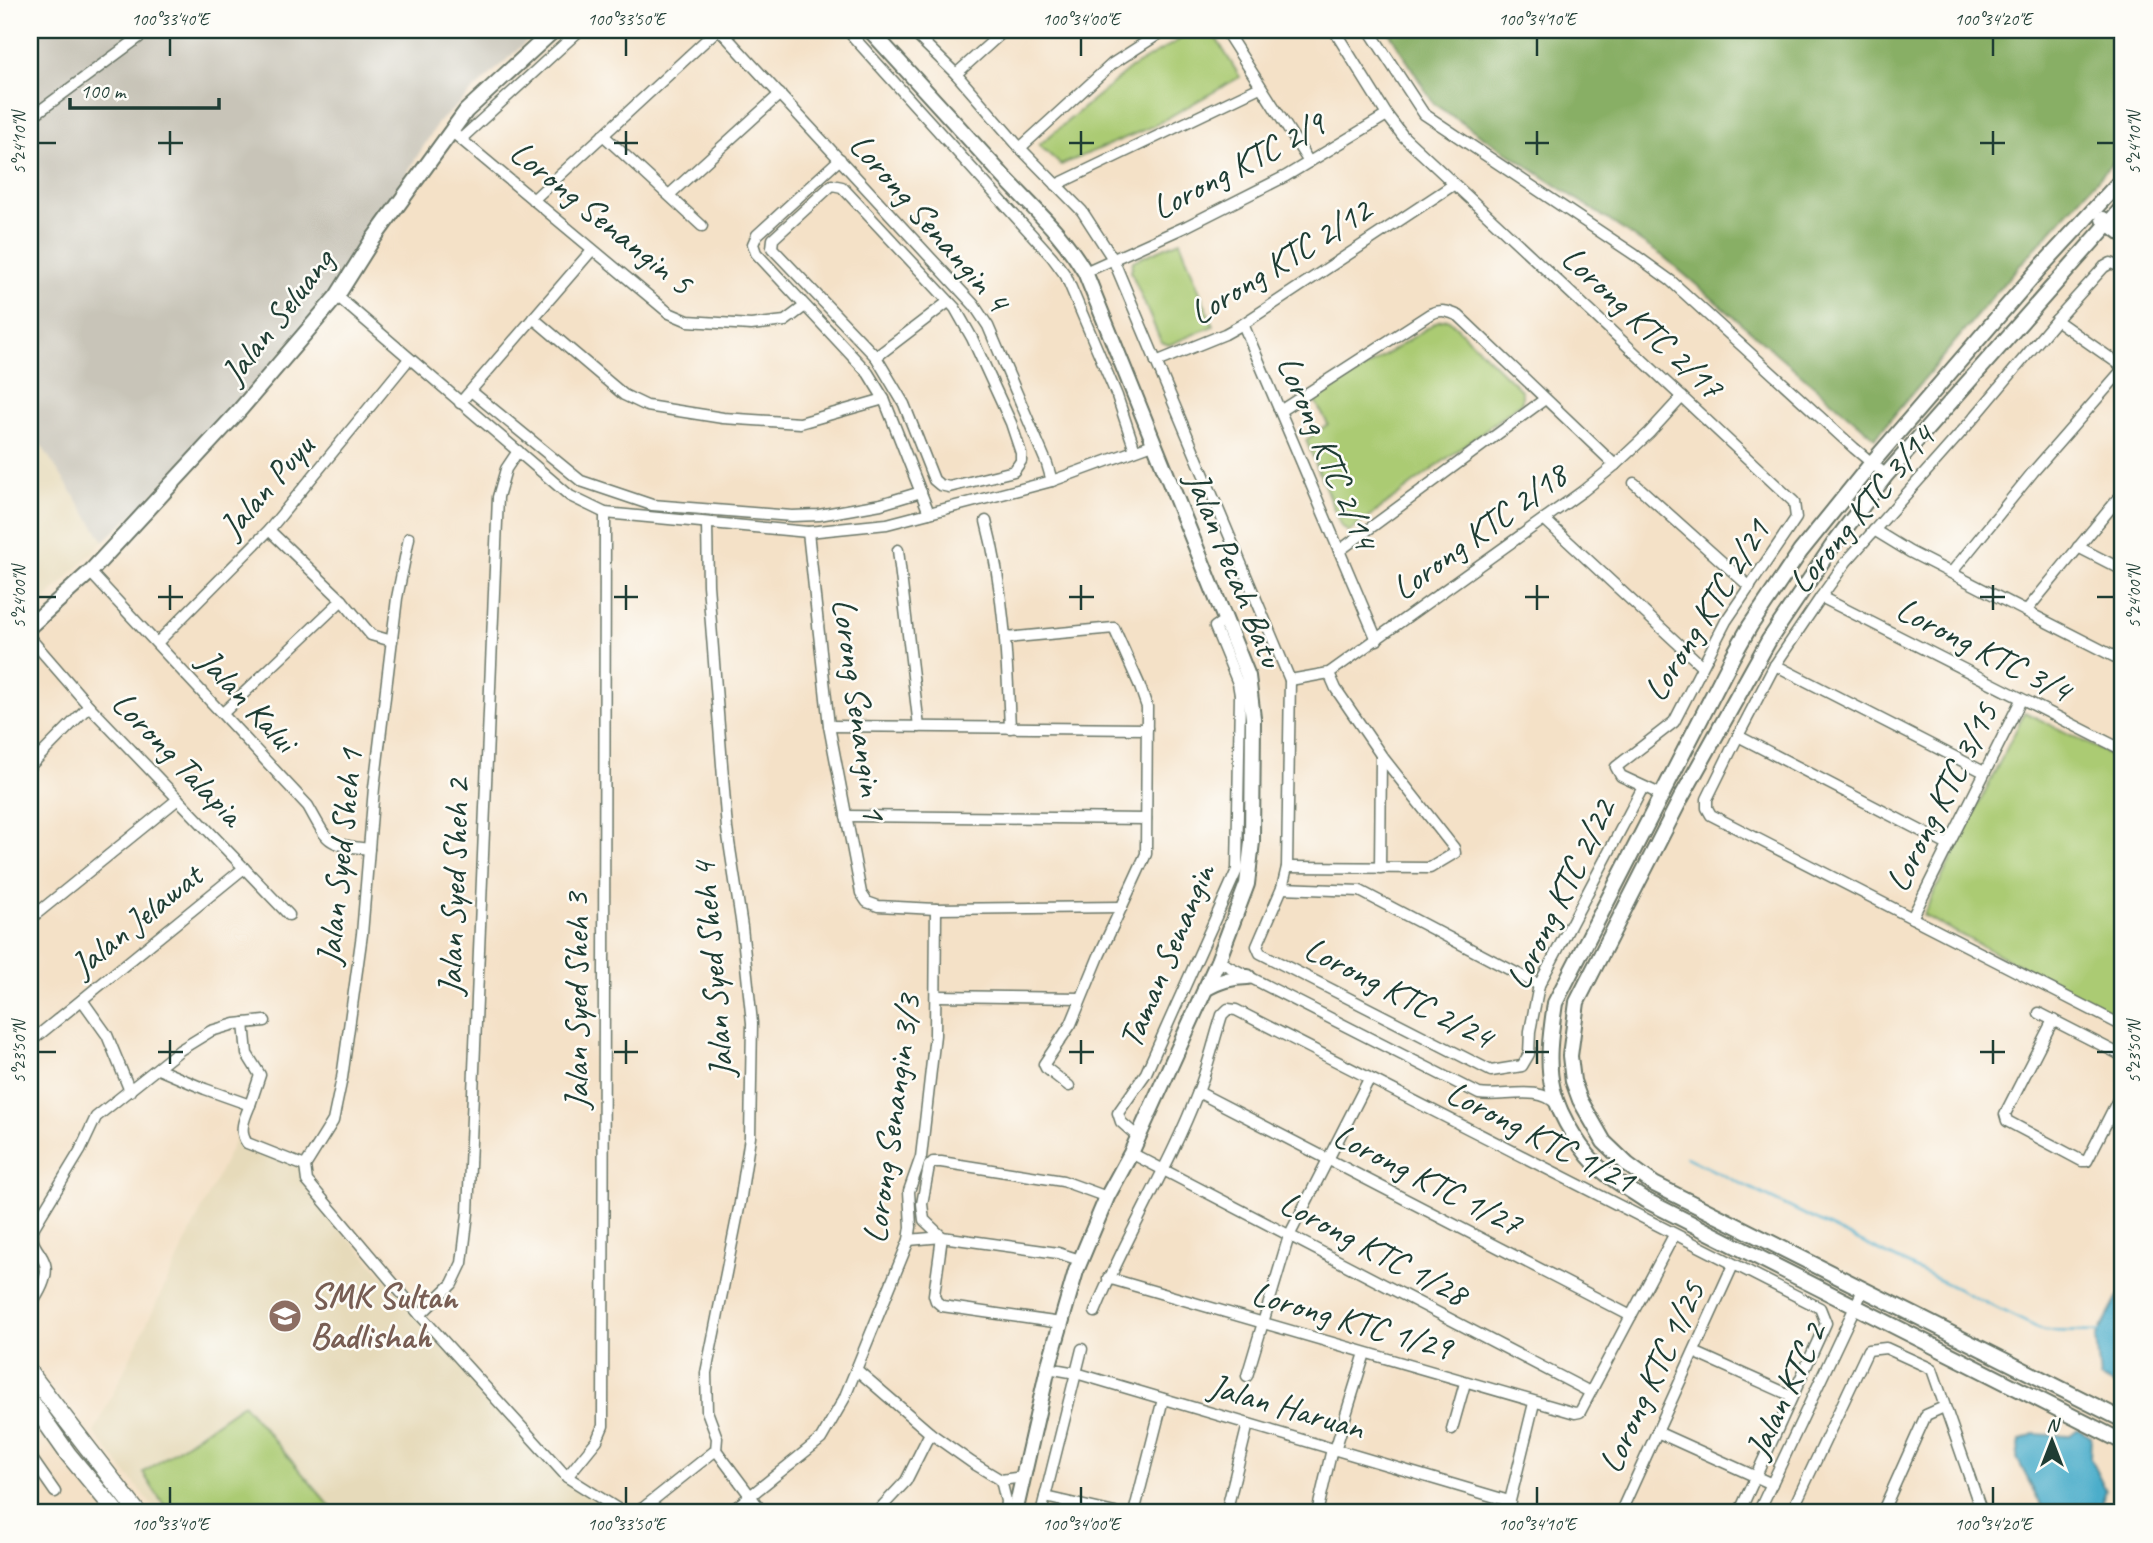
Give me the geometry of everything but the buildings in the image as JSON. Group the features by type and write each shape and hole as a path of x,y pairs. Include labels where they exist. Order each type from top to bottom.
{"main road":[{"path":"30,1373 138,1513"},
{"path":"30,1399 68,1454 117,1513"},
{"path":"101,1494 99,1484 102,1480 113,1482"}],"street":[{"path":"30,118 149,30"},
{"name":"Jalan Seluang","path":"30,626 90,572 238,412 337,296 370,242 457,135 466,111 554,30"},
{"path":"457,135 580,30"},
{"path":"533,200 718,30"},
{"name":"Lorong Senangin 4","path":"718,30 974,305 988,326 1052,481"},
{"path":"847,30 1052,257 1066,276 1117,396 1135,450"},
{"name":"Jalan Pecah Batu","path":"870,30 1011,184 1055,228 1085,272 1248,676 1252,701 1252,842 1247,884 1218,961 1080,1260 1048,1368 1015,1513"},
{"name":"Lorong KTC 2/12","path":"911,30 956,74 1020,148 1082,211 1113,260 1156,362 1243,324 1453,185"},
{"path":"956,74 1005,30"},
{"path":"1020,148 1112,64 1165,30"},
{"path":"1226,30 1309,162"},
{"name":"Lorong KTC 2/17","path":"1334,30 1403,136 1794,502"},
{"path":"1369,30 1424,114 1671,281 1886,475"},
{"path":"1056,185 1260,87"},
{"path":"669,195 780,94"},
{"name":"Lorong KTC 2/9","path":"1085,272 1187,226 1309,162 1387,115"},
{"name":"Lorong Senangin 5","path":"457,135 669,313 688,321 751,325 785,321 806,306"},
{"path":"603,135 702,226"},
{"path":"840,159 757,235 753,244 756,253 868,373 884,399 929,513"},
{"path":"2123,178 2039,270 1871,464 1800,552 1750,626 1555,1003 1549,1051 1553,1089 1562,1111 1578,1142 1606,1174 1645,1200 2123,1442"},
{"path":"832,185 838,185 955,308 972,338 1011,423 1021,453 1021,461 1014,471 949,487 934,480 904,404 876,358 799,277 772,248 771,242 832,185"},
{"path":"866,214 879,202"},
{"path":"2123,207 1886,475 1835,542 1769,640 1681,798 1577,1002 1570,1056 1576,1091 1604,1142 1628,1165 1654,1184 2123,1420"},
{"path":"2093,212 2123,234"},
{"path":"460,403 592,250"},
{"name":"Lorong KTC 3/14","path":"1912,918 1711,815 1707,808 1707,799 1775,665 1846,562 2104,267 2111,263 2123,268"},
{"path":"788,287 799,277"},
{"path":"337,296 570,496 605,513 808,532 887,524 1052,481 1153,444"},
{"path":"876,358 948,302"},
{"path":"1280,411 1439,310 1449,311 1459,316 1615,465"},
{"path":"533,318 624,395 647,406 723,418 800,423 884,399"},
{"path":"1952,572 2033,472 2123,368 2056,320"},
{"name":"Lorong KTC 2/14","path":"1243,324 1377,640"},
{"name":"Jalan Puyu","path":"156,643 268,530 409,359"},
{"path":"1156,362 1290,680 1287,867 1282,888 1360,891 1539,985"},
{"path":"471,391 582,481 652,505 792,516 819,515 881,504 921,492"},
{"name":"Lorong KTC 2/18","path":"1290,680 1329,673 1377,640 1615,465 1682,397"},
{"path":"1339,551 1545,399"},
{"path":"1011,423 1025,417"},
{"path":"907,457 922,449"},
{"name":"Jalan Syed Sheh 2","path":"420,1315 452,1284 462,1263 468,1213 498,497 506,469 518,451"},
{"path":"1634,483 1751,587"},
{"path":"2026,611 2123,493"},
{"name":"Lorong KTC 2/21","path":"1643,787 1621,776 1616,767 1674,722 1726,621 1796,518 1794,502"},
{"name":"Jalan Syed Sheh 3","path":"567,1477 597,1440 603,1426 605,513"},
{"path":"1544,519 1702,666"},
{"path":"986,521 996,558 1006,638 1010,728"},
{"name":"Jalan Syed Sheh 4","path":"707,523 708,585 727,829 751,1023 750,1137 740,1203 706,1373 707,1411 717,1438 716,1450"},
{"path":"268,530 342,600 371,635 392,640"},
{"path":"1874,530 2123,661"},
{"name":"Lorong Senangin 1","path":"808,532 829,726 861,893 867,902 878,906 936,909"},
{"name":"Jalan Syed Sheh 1","path":"304,1170 333,1121 342,1078 362,934 374,788 397,598 409,538"},
{"path":"2078,547 2123,570"},
{"path":"898,550 919,727"},
{"name":"Jalan Kalui","path":"90,572 308,806 325,837 341,845 369,849"},
{"name":"Lorong KTC 3/4","path":"1821,597 2123,750"},
{"path":"223,713 342,600"},
{"name":"Taman Senangin","path":"1138,1137 1121,1122 1118,1113 1146,1073 1237,870 1240,695 1238,683 1215,627 1224,621"},
{"path":"1006,638 1114,628 1147,707 1146,854 1070,1024 1044,1064 1069,1086"},
{"name":"Lorong Talapia","path":"30,638 89,706 289,915"},
{"path":"1775,665 1984,772"},
{"path":"1287,867 1430,868 1455,853 1454,848 1381,755 1336,689 1329,673"},
{"name":"Lorong KTC 3/15","path":"1912,918 2021,700"},
{"path":"30,766 89,706"},
{"path":"829,726 1147,729"},
{"path":"1738,736 1948,845"},
{"path":"1380,868 1381,755"},
{"path":"1643,787 1662,795"},
{"name":"Lorong KTC 2/22","path":"1522,1066 1529,1054 1530,1031 1539,985 1643,787"},
{"path":"30,919 178,799"},
{"path":"846,816 1146,819"},
{"name":"Jalan Jelawat","path":"30,1042 244,868"},
{"name":"Lorong KTC 2/24","path":"1282,888 1257,946 1260,953 1490,1071 1522,1066"},
{"path":"936,909 1122,907"},
{"name":"Lorong Senangin 3/3","path":"729,1513 821,1439 857,1370 909,1241 909,1191 921,1157 935,1035 936,909"},
{"path":"1912,918 2123,1026"},
{"path":"1218,961 1479,1094 1533,1094 1552,1099 1562,1111"},
{"path":"1205,989 1232,977 1248,977"},
{"path":"937,996 1081,998"},
{"path":"82,1000 107,1035 130,1091"},
{"name":"Lorong KTC 1/21","path":"1095,1312 1108,1278 1163,1170 1198,1092 1222,1014 1228,1009 1236,1010 1820,1308 1826,1323 1756,1476"},
{"path":"2039,1013 2123,1056"},
{"path":"2053,1020 2005,1114 2007,1121 2082,1161 2087,1161 2123,1090"},
{"path":"30,1306 45,1277 45,1263 31,1238 34,1227 80,1151 96,1117 180,1050 211,1031 265,1021"},
{"path":"244,1023 247,1054 260,1075 242,1128 243,1138 247,1143 304,1170 307,1181 420,1315 567,1477 621,1511 632,1512 643,1508 716,1450 764,1513"},
{"path":"159,1069 205,1089 250,1104"},
{"path":"1533,1094 1542,1088 1551,1074"},
{"path":"1247,1376 1289,1236 1368,1079"},
{"name":"Lorong KTC 1/27","path":"1198,1092 1631,1316"},
{"name":"Lorong KTC 1/28","path":"1131,1153 1590,1392"},
{"path":"942,1237 924,1220 922,1204 929,1166 933,1162 1063,1181 1107,1197"},
{"path":"1590,1392 1674,1235"},
{"path":"909,1241 942,1237 1058,1253 1080,1260"},
{"path":"942,1237 934,1295 942,1306 1061,1323"},
{"name":"Lorong KTC 1/25","path":"1626,1513 1623,1507 1733,1265"},
{"name":"Lorong KTC 1/29","path":"1108,1278 1571,1413 1580,1412 1590,1392"},
{"name":"Jalan KTC 2","path":"1758,1513 1863,1290"},
{"path":"1791,1513 1868,1350 1886,1348 1932,1369 1982,1513"},
{"path":"1041,1513 1082,1349"},
{"path":"1694,1352 1792,1396"},
{"path":"1317,1513 1334,1449 1365,1353"},
{"name":"Jalan Haruan","path":"1048,1368 1076,1373 1509,1501"},
{"path":"857,1370 930,1433 1001,1480 1023,1478"},
{"path":"1452,1429 1465,1382"},
{"path":"1134,1513 1163,1399"},
{"path":"1507,1513 1534,1403"},
{"path":"1882,1513 1926,1415 1944,1407"},
{"path":"1226,1513 1248,1424"},
{"path":"1657,1432 1772,1484"},
{"path":"876,1513 906,1481 930,1433"},
{"path":"30,1456 55,1492"},
{"path":"1739,1513 1756,1476"},
{"path":"1001,1480 1006,1501 1005,1513"},
{"path":"1045,1497 1115,1513"}],"shaded area":[{"path":"30,30 539,30 438,123 332,293 313,318 144,504 104,541 30,428"},
{"path":"30,428 104,541 30,615"},
{"name":"SMK Sultan Badlishah","path":"237,1136 298,1165 303,1183 314,1199 567,1480 612,1513 158,1513 94,1433"}],"green space":[{"path":"1196,30 1211,30 1240,77 1153,126 1061,165 1039,145 1131,68"},
{"path":"1388,30 2123,30 2123,151 2003,284 1875,438 1664,257 1434,104"},
{"path":"1180,241 1213,326 1169,345 1161,342 1131,272 1133,261"},
{"path":"1448,319 1522,391 1522,402 1349,532 1341,526 1306,440 1328,424 1315,401 1438,321"},
{"path":"2025,712 2123,761 2121,1019 1923,915"},
{"path":"243,1404 336,1513 169,1513 143,1473"}],"water":[{"path":"2123,1288 2123,1383 2119,1387 2100,1378 2096,1338"},
{"path":"2078,1429 2091,1437 2090,1458 2106,1490 2098,1513 2045,1513 2017,1458 2020,1441 2033,1434 2069,1436"}],"waterway":[{"path":"1686,1157 2044,1331 2101,1332"}],"place":[{"name":"SMK Sultan Badlishah","path":"285,1316"}]}
